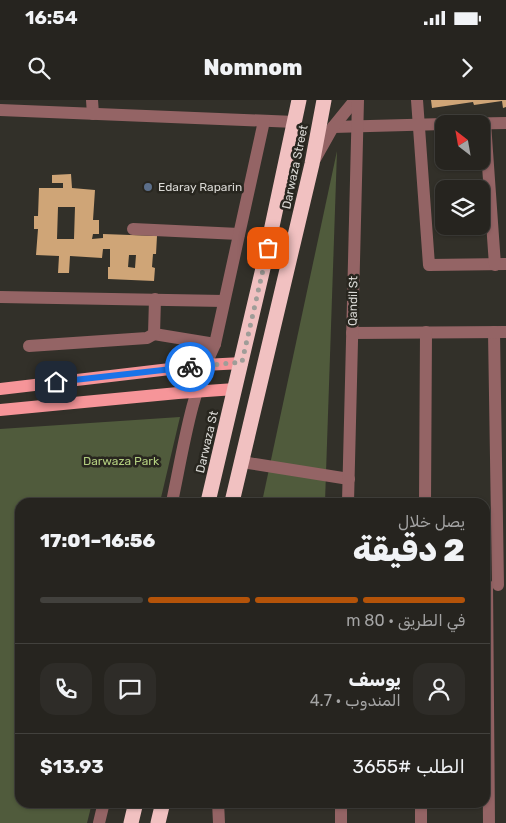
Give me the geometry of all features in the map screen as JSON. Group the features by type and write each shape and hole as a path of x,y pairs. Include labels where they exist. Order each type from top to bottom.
{"highway":[{"name":"Darwaza St","path":"209,498 242,362 299,100"},
{"name":"Darwaza Street","path":"233,498 312,164 324,100"},
{"path":"131,823 135,808"},
{"path":"158,823 162,808"}],"main road":[{"path":"0,389 242,362"},
{"path":"0,410 235,389"}],"street":[{"path":"92,100 94,114"},
{"path":"312,164 333,127 356,100"},
{"name":"Qandil St","path":"348,498 357,126 356,100"},
{"path":"417,100 429,265 500,264 490,170"},
{"path":"0,110 295,122"},
{"path":"173,498 204,365 215,344 264,121"},
{"path":"490,123 506,123"},
{"path":"333,127 435,124"},
{"path":"133,229 239,234"},
{"path":"0,297 224,300"},
{"path":"154,334 155,300"},
{"path":"425,498 426,332"},
{"path":"352,333 500,332 490,775"},
{"path":"30,346 147,338 154,334 215,344"},
{"path":"242,462 349,479"},
{"path":"99,823 103,808"},
{"path":"218,808 219,823"},
{"path":"341,808 341,823"},
{"path":"421,808 421,823"},
{"path":"489,808 489,823"}],"green space":[{"path":"337,151 325,498 263,498"},
{"name":"Darwaza Park","path":"180,417 161,498 15,498 15,808 91,808 87,823 0,823 0,429"}],"building":[{"path":"431,100 506,100 506,107 503,108 502,101 474,105 473,102 432,108"},
{"path":"71,174 72,188 95,190 93,220 99,220 99,234 93,234 92,239 103,238 103,234 157,236 156,254 153,254 152,267 155,268 154,281 108,279 110,249 103,249 102,258 70,256 69,273 58,273 59,256 36,255 38,229 34,229 34,216 38,216 39,188 63,188 63,183 52,183 52,175","holes":["58,207 75,207 74,239 57,239","129,255 136,255 135,268 128,267"]}],"way so far":[{"path":"190,367 242,362 268,248"}],"place":[{"name":"Edaray Raparin","path":"148,187"}],"route":[{"path":"56,382 190,367"}]}
